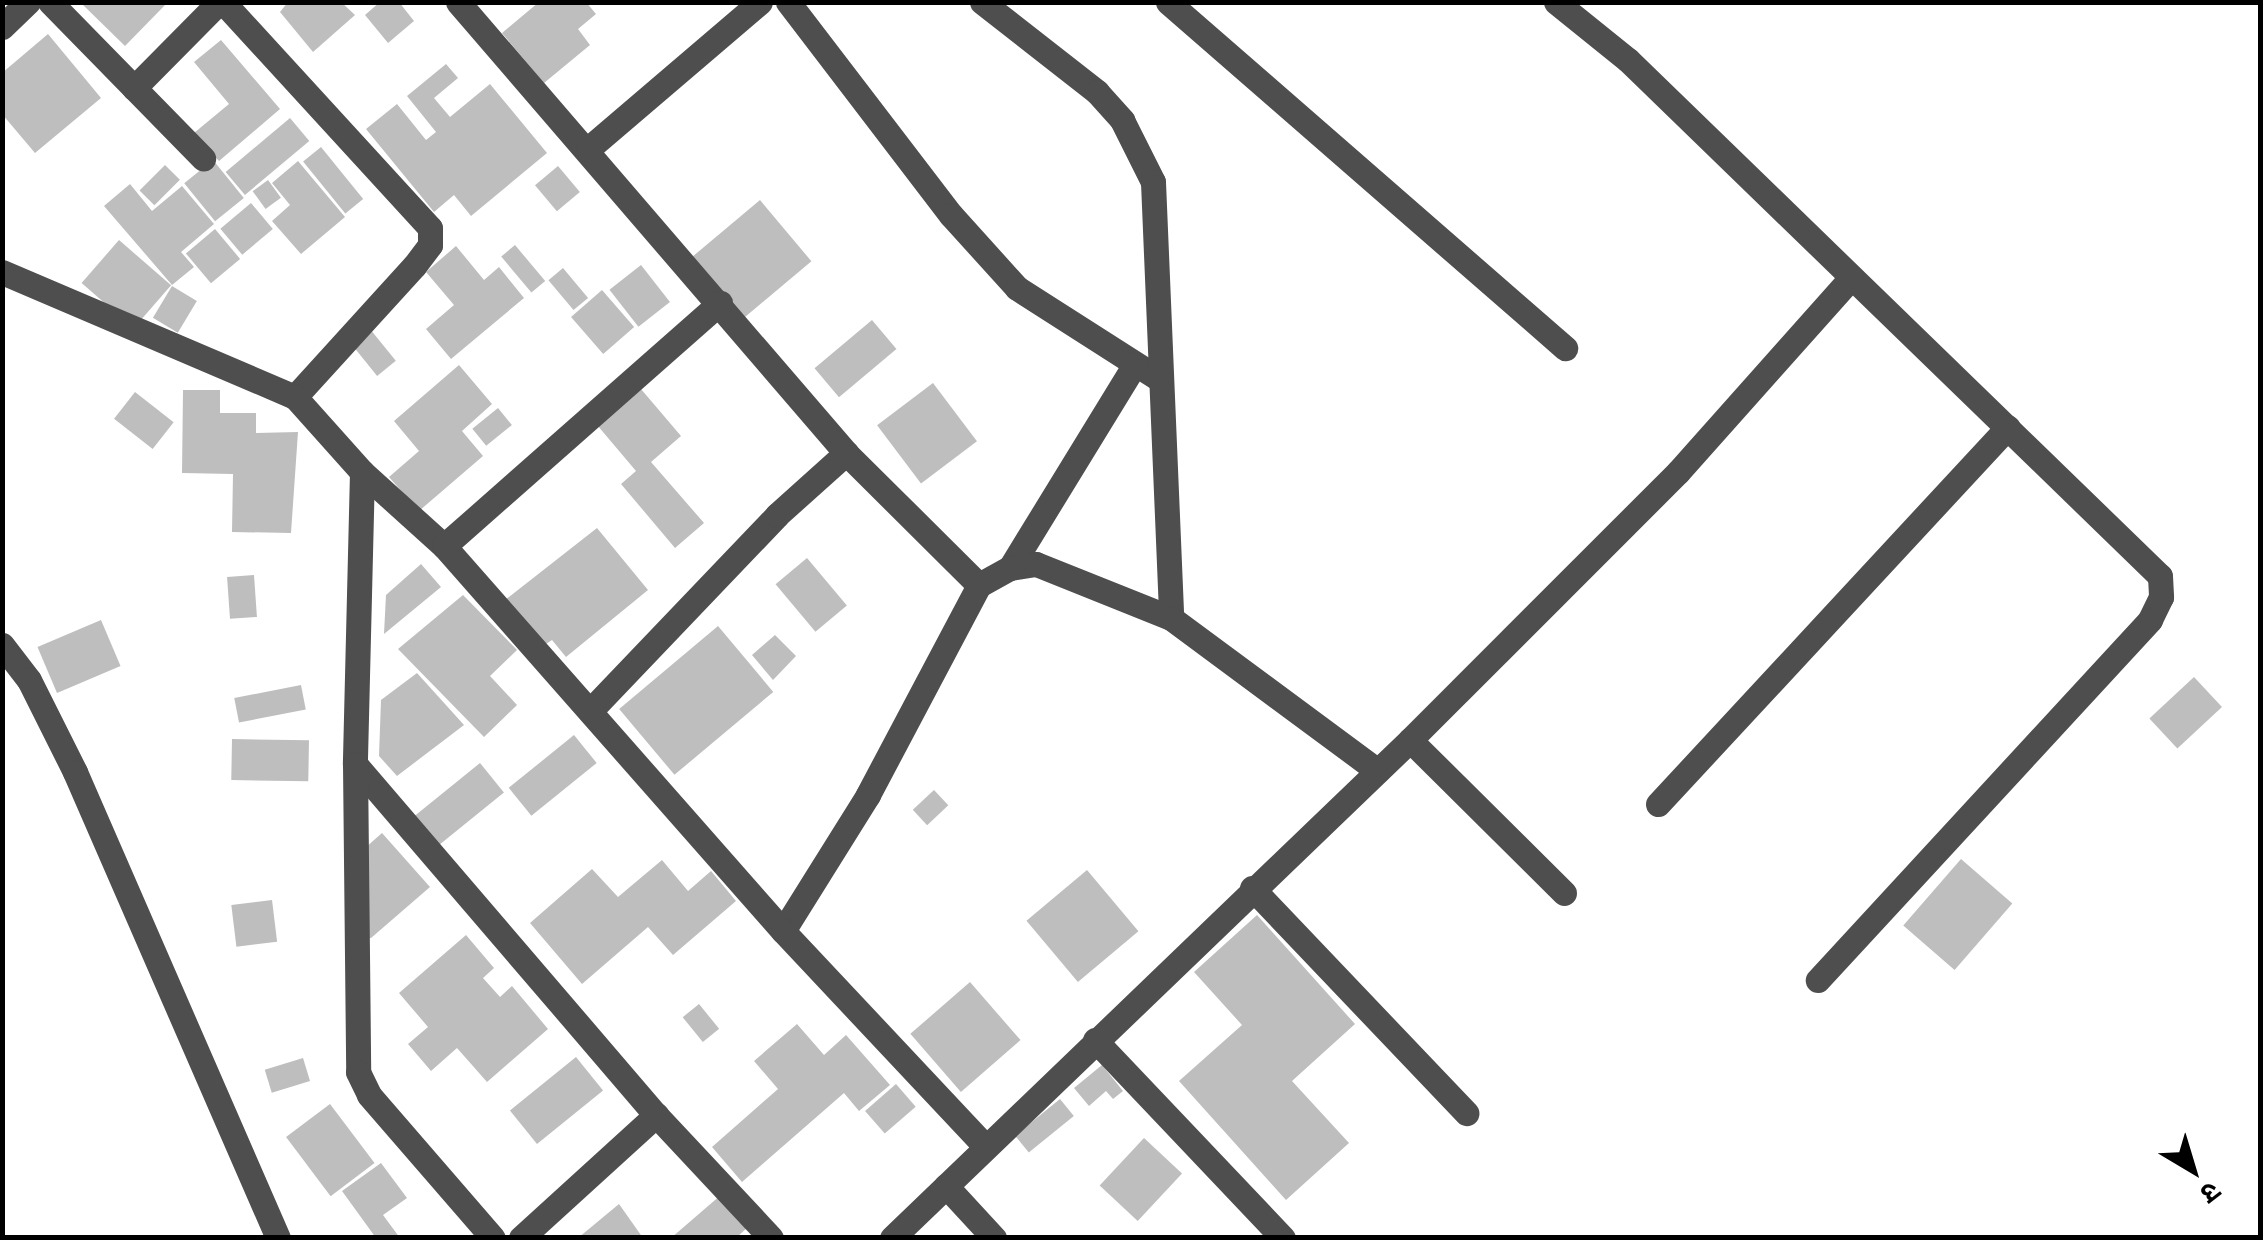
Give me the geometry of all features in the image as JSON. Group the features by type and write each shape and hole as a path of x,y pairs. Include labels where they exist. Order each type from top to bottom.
{"street":[{"path":"2,27 28,2"},
{"path":"50,2 203,158"},
{"path":"134,88 221,2 430,228 430,245 414,266 295,398"},
{"path":"458,2 846,453 980,584"},
{"path":"588,149 760,2"},
{"path":"788,2 979,248 1018,288 1145,370"},
{"path":"982,2 1096,92 1141,152 1152,182 1145,370 1171,618"},
{"path":"1168,2 1565,348"},
{"path":"1556,2 1628,60 2160,576 2161,597 2150,620 1818,980"},
{"path":"2,272 295,398 362,472 444,546 783,930 986,1146"},
{"path":"892,1238 1410,740 1678,472 1852,278"},
{"path":"444,546 720,303"},
{"path":"1010,568 1145,370"},
{"path":"1658,804 2008,427"},
{"path":"590,711 776,514 846,453"},
{"path":"362,472 355,764 358,1072 369,1095 493,1238"},
{"path":"783,930 868,795 980,584 1010,568 1036,564 1069,572 1171,618 1378,770"},
{"path":"2,645 29,680 75,772 278,1238"},
{"path":"1410,740 1564,893"},
{"path":"355,764 656,1115 771,1238"},
{"path":"1252,888 1466,1114"},
{"path":"1096,1040 1283,1238"},
{"path":"522,1238 656,1115"},
{"path":"946,1186 994,1238"}],"building":[{"path":"80,2 168,2 125,46"},
{"path":"288,2 341,2 355,15 313,52 280,12"},
{"path":"380,2 399,2 414,21 388,43 365,15"},
{"path":"539,2 586,2 596,14 578,29 590,45 544,83 502,33"},
{"path":"48,34 101,98 35,153 2,114 2,73"},
{"path":"221,40 280,109 219,161 194,133 229,104 194,62"},
{"path":"446,64 458,78 434,98 450,117 490,84 547,153 471,216 454,195 434,212 366,129 397,104 426,140 436,132 407,96"},
{"path":"290,118 309,141 245,195 226,172"},
{"path":"321,147 363,199 345,214 303,161"},
{"path":"213,160 244,198 215,221 184,183"},
{"path":"298,161 345,217 301,254 272,221 290,205 272,183"},
{"path":"165,165 180,180 154,205 140,190"},
{"path":"558,166 580,192 557,211 535,185"},
{"path":"268,180 281,198 266,209 253,191"},
{"path":"130,184 152,211 182,186 214,224 181,252 194,267 172,285 104,206"},
{"path":"760,200 811,261 743,318 692,257"},
{"path":"251,203 273,229 242,255 220,229"},
{"path":"215,229 240,259 211,283 186,253"},
{"path":"119,240 171,285 134,328 82,283"},
{"path":"515,245 545,281 531,293 501,257"},
{"path":"456,246 484,280 499,267 524,298 451,359 426,329 454,305 426,272"},
{"path":"641,265 670,302 638,327 609,290"},
{"path":"563,268 588,298 574,310 548,280"},
{"path":"172,286 197,301 178,333 153,318"},
{"path":"602,290 634,327 603,354 571,317"},
{"path":"872,320 896,349 839,397 815,368"},
{"path":"370,329 396,361 377,376 351,344"},
{"path":"459,365 492,404 462,431 483,456 419,511 389,477 419,451 394,421"},
{"path":"635,382 681,436 651,462 704,523 675,548 621,484 636,471 592,419"},
{"path":"933,383 977,441 921,483 877,425"},
{"path":"183,390 220,390 220,413 256,413 256,433 298,432 291,533 232,532 233,474 182,473"},
{"path":"135,392 174,422 153,449 114,419"},
{"path":"498,408 512,425 486,446 472,429"},
{"path":"597,528 648,590 566,657 552,640 543,646 505,600"},
{"path":"807,558 847,605 815,632 776,584"},
{"path":"421,564 441,587 384,634 386,595"},
{"path":"254,575 257,617 230,619 227,577"},
{"path":"463,595 517,650 490,676 517,705 484,737 398,649"},
{"path":"101,620 121,666 57,693 37,647"},
{"path":"718,626 773,692 674,775 619,709"},
{"path":"775,635 796,656 773,680 752,655"},
{"path":"417,673 464,725 397,776 379,756 381,700"},
{"path":"2194,677 2222,707 2177,749 2149,719"},
{"path":"301,685 306,710 239,723 234,698"},
{"path":"574,735 597,763 531,816 509,788"},
{"path":"232,739 309,740 308,781 231,780"},
{"path":"480,763 504,793 436,847 412,818"},
{"path":"934,790 948,805 927,825 913,810"},
{"path":"382,833 430,887 371,938 364,937 365,848"},
{"path":"1961,859 2012,904 1955,970 1903,925"},
{"path":"662,860 688,891 711,871 736,901 673,955 648,927 582,984 530,923 592,869 618,897"},
{"path":"1087,870 1138,931 1078,982 1026,921"},
{"path":"272,900 277,942 236,947 231,905"},
{"path":"1257,915 1355,1024 1292,1081 1349,1143 1286,1200 1179,1081 1242,1025 1194,972"},
{"path":"466,935 494,968 483,978 500,997 512,986 548,1029 487,1082 457,1048 431,1071 408,1044 428,1027 399,993"},
{"path":"970,982 1021,1040 961,1092 910,1034"},
{"path":"699,1004 719,1029 703,1042 683,1017"},
{"path":"797,1024 824,1055 846,1035 890,1085 859,1111 844,1093 742,1182 712,1147 778,1089 754,1061"},
{"path":"576,1057 603,1090 537,1144 510,1110"},
{"path":"303,1058 310,1081 272,1093 265,1070"},
{"path":"1102,1065 1123,1091 1113,1099 1106,1091 1089,1106 1074,1088"},
{"path":"896,1084 916,1107 885,1134 865,1111"},
{"path":"1060,1099 1074,1116 1029,1153 1015,1136"},
{"path":"330,1104 375,1163 331,1196 286,1137"},
{"path":"1144,1138 1182,1173 1138,1221 1100,1186"},
{"path":"381,1163 407,1198 383,1215 400,1238 376,1238 342,1191"},
{"path":"722,1194 749,1226 736,1238 671,1238"},
{"path":"619,1204 643,1238 578,1238"}]}
